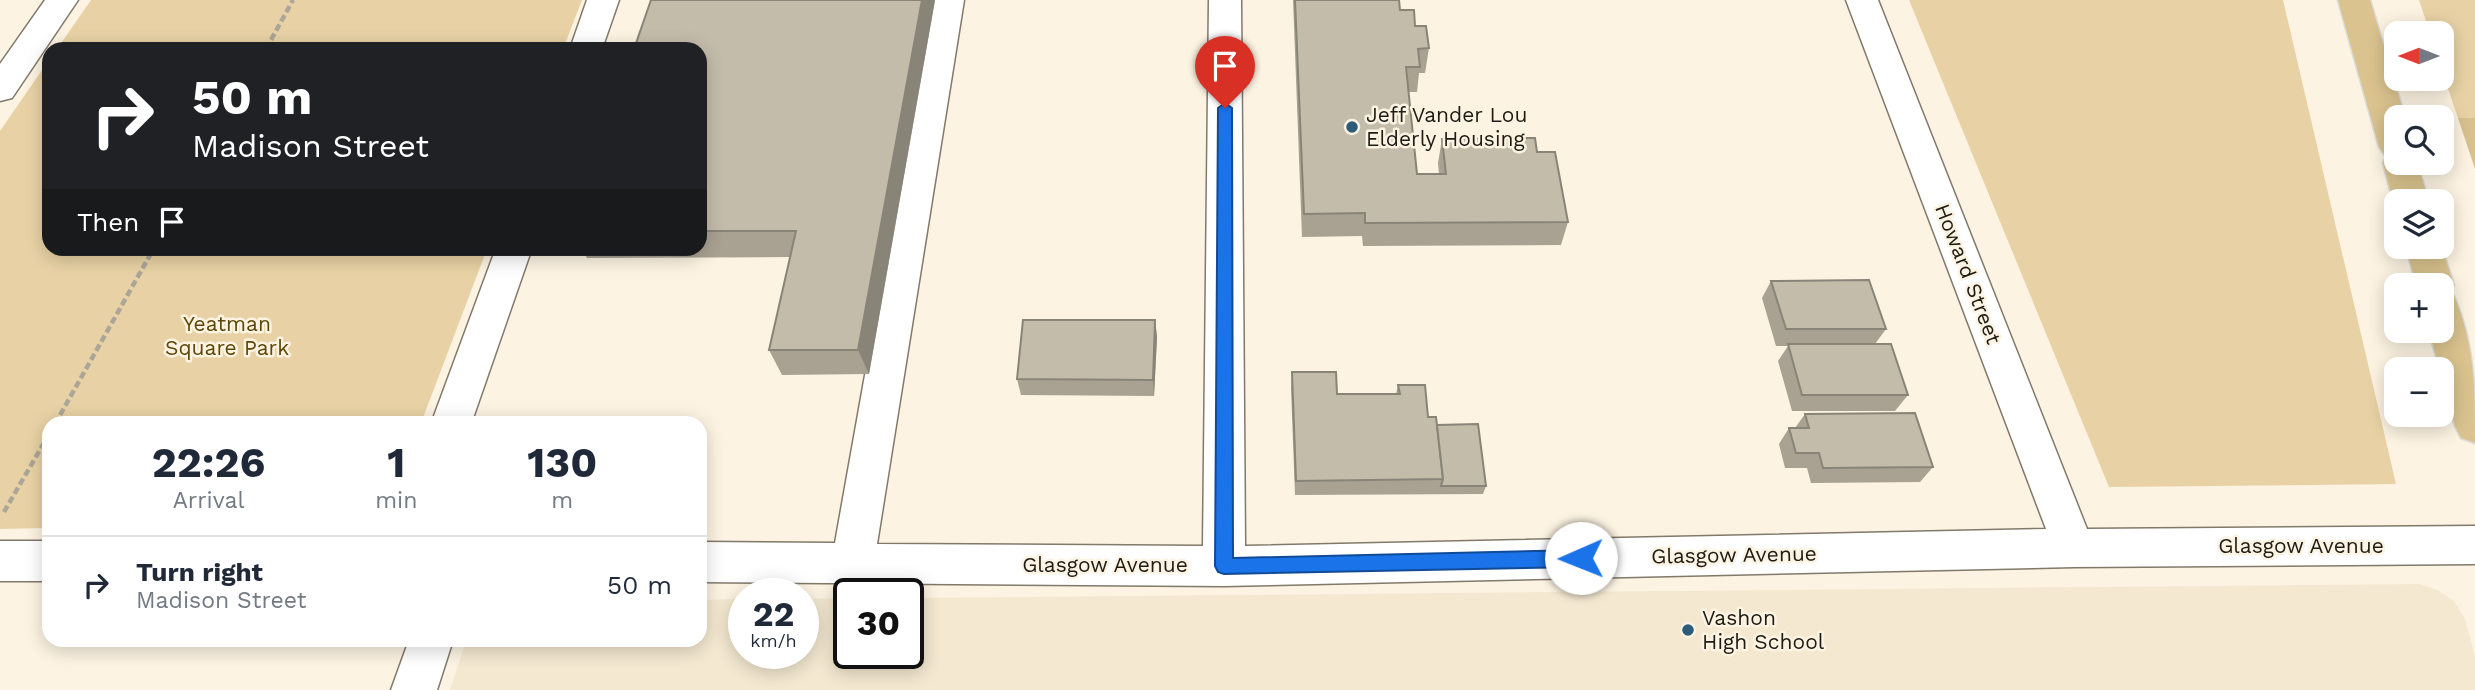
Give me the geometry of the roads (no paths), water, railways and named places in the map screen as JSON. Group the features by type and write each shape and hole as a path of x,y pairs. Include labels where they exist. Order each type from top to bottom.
{"main road":[{"path":"2354,0 2384,105"},
{"path":"2451,343 2475,426"}],"street":[{"path":"0,89 62,0"},
{"path":"588,42 603,0"},
{"path":"853,564 948,0"},
{"path":"1224,566 1225,0"},
{"name":"Howard Street","path":"1862,0 2074,548"},
{"path":"454,416 511,256"},
{"name":"Glasgow Avenue","path":"707,562 1224,566 2074,548 2475,545"},
{"path":"0,561 42,561"},
{"path":"414,690 429,647"}],"place":[{"name":"Jeff Vander Lou Elderly Housing","path":"1352,127"},
{"name":"Vashon High School","path":"1688,630"}],"park label":[{"name":"Yeatman Square Park","path":"227,336"}]}
